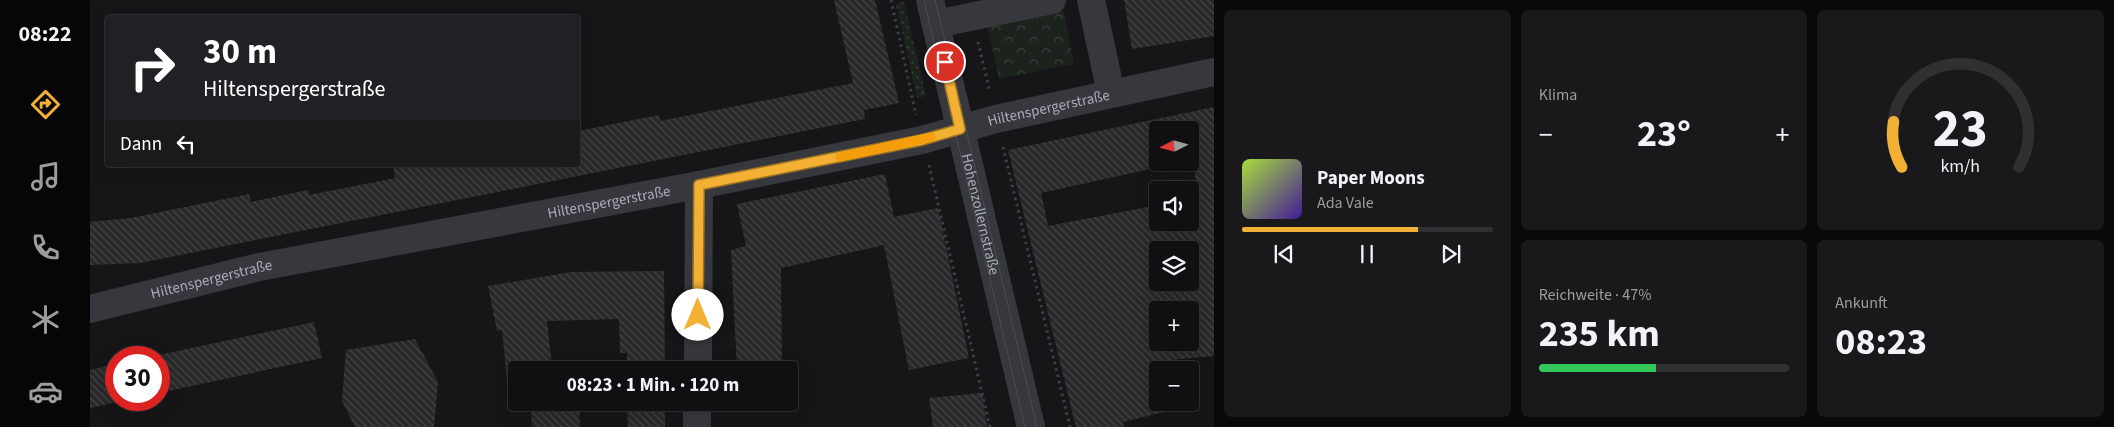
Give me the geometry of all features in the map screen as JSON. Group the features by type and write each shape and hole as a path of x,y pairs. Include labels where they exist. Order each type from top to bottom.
{"street":[{"path":"933,12 1052,0"},
{"path":"1091,0 1111,93"},
{"name":"Hohenzollernstraße","path":"933,12 1032,427"},
{"name":"Hiltenspergerstraße","path":"90,309 259,267 699,185 922,140 960,129 1111,93 1214,72"},
{"path":"698,361 699,185"},
{"path":"697,411 697,427"}],"path":[{"path":"891,0 990,427"},
{"path":"976,34 990,92"},
{"path":"1003,147 1070,427"}],"green space":[{"path":"904,2 926,96 917,98 896,4"},
{"path":"1063,7 1074,64 999,79 987,23"}],"building":[{"path":"834,0 875,0 899,103 864,110 865,119 140,263 90,265 90,222 131,218 249,194 251,202 308,190 309,195 395,178 393,167 580,167 580,131 659,115 660,121 853,83"},
{"path":"1124,0 1214,0 1214,36 1132,49"},
{"path":"1214,107 1214,356 1149,361 1149,411 1168,411 1123,422 1124,427 1076,427 1008,150","holes":["1149,121 1199,121 1199,171 1194,171 1196,181 1199,181 1199,231 1149,231 1149,207 1048,226 1041,193 1149,169"]},
{"path":"885,174 894,217 938,208 969,358 909,370 884,245 781,268 782,361 737,361 731,250 746,246 737,204"},
{"path":"664,271 665,361 627,361 627,353 620,353 619,319 547,321 551,361 508,361 507,380 502,330 497,331 488,286 571,272"},
{"path":"314,322 322,358 170,391 170,353"},
{"path":"415,339 438,382 434,427 355,427 342,401 346,350"},
{"path":"105,367 105,405 90,408 90,370"},
{"path":"982,393 987,427 933,427 929,398"},
{"path":"531,411 579,411 580,427 532,427"},
{"path":"627,411 665,411 665,427 628,427"}],"tram line":[{"path":"924,0 1025,427"},
{"path":"935,0 1037,427"}],"slow traffic":[{"path":"840,157 931,137"}],"route":[{"path":"698,315 699,185 922,140 960,129 945,62"}]}
